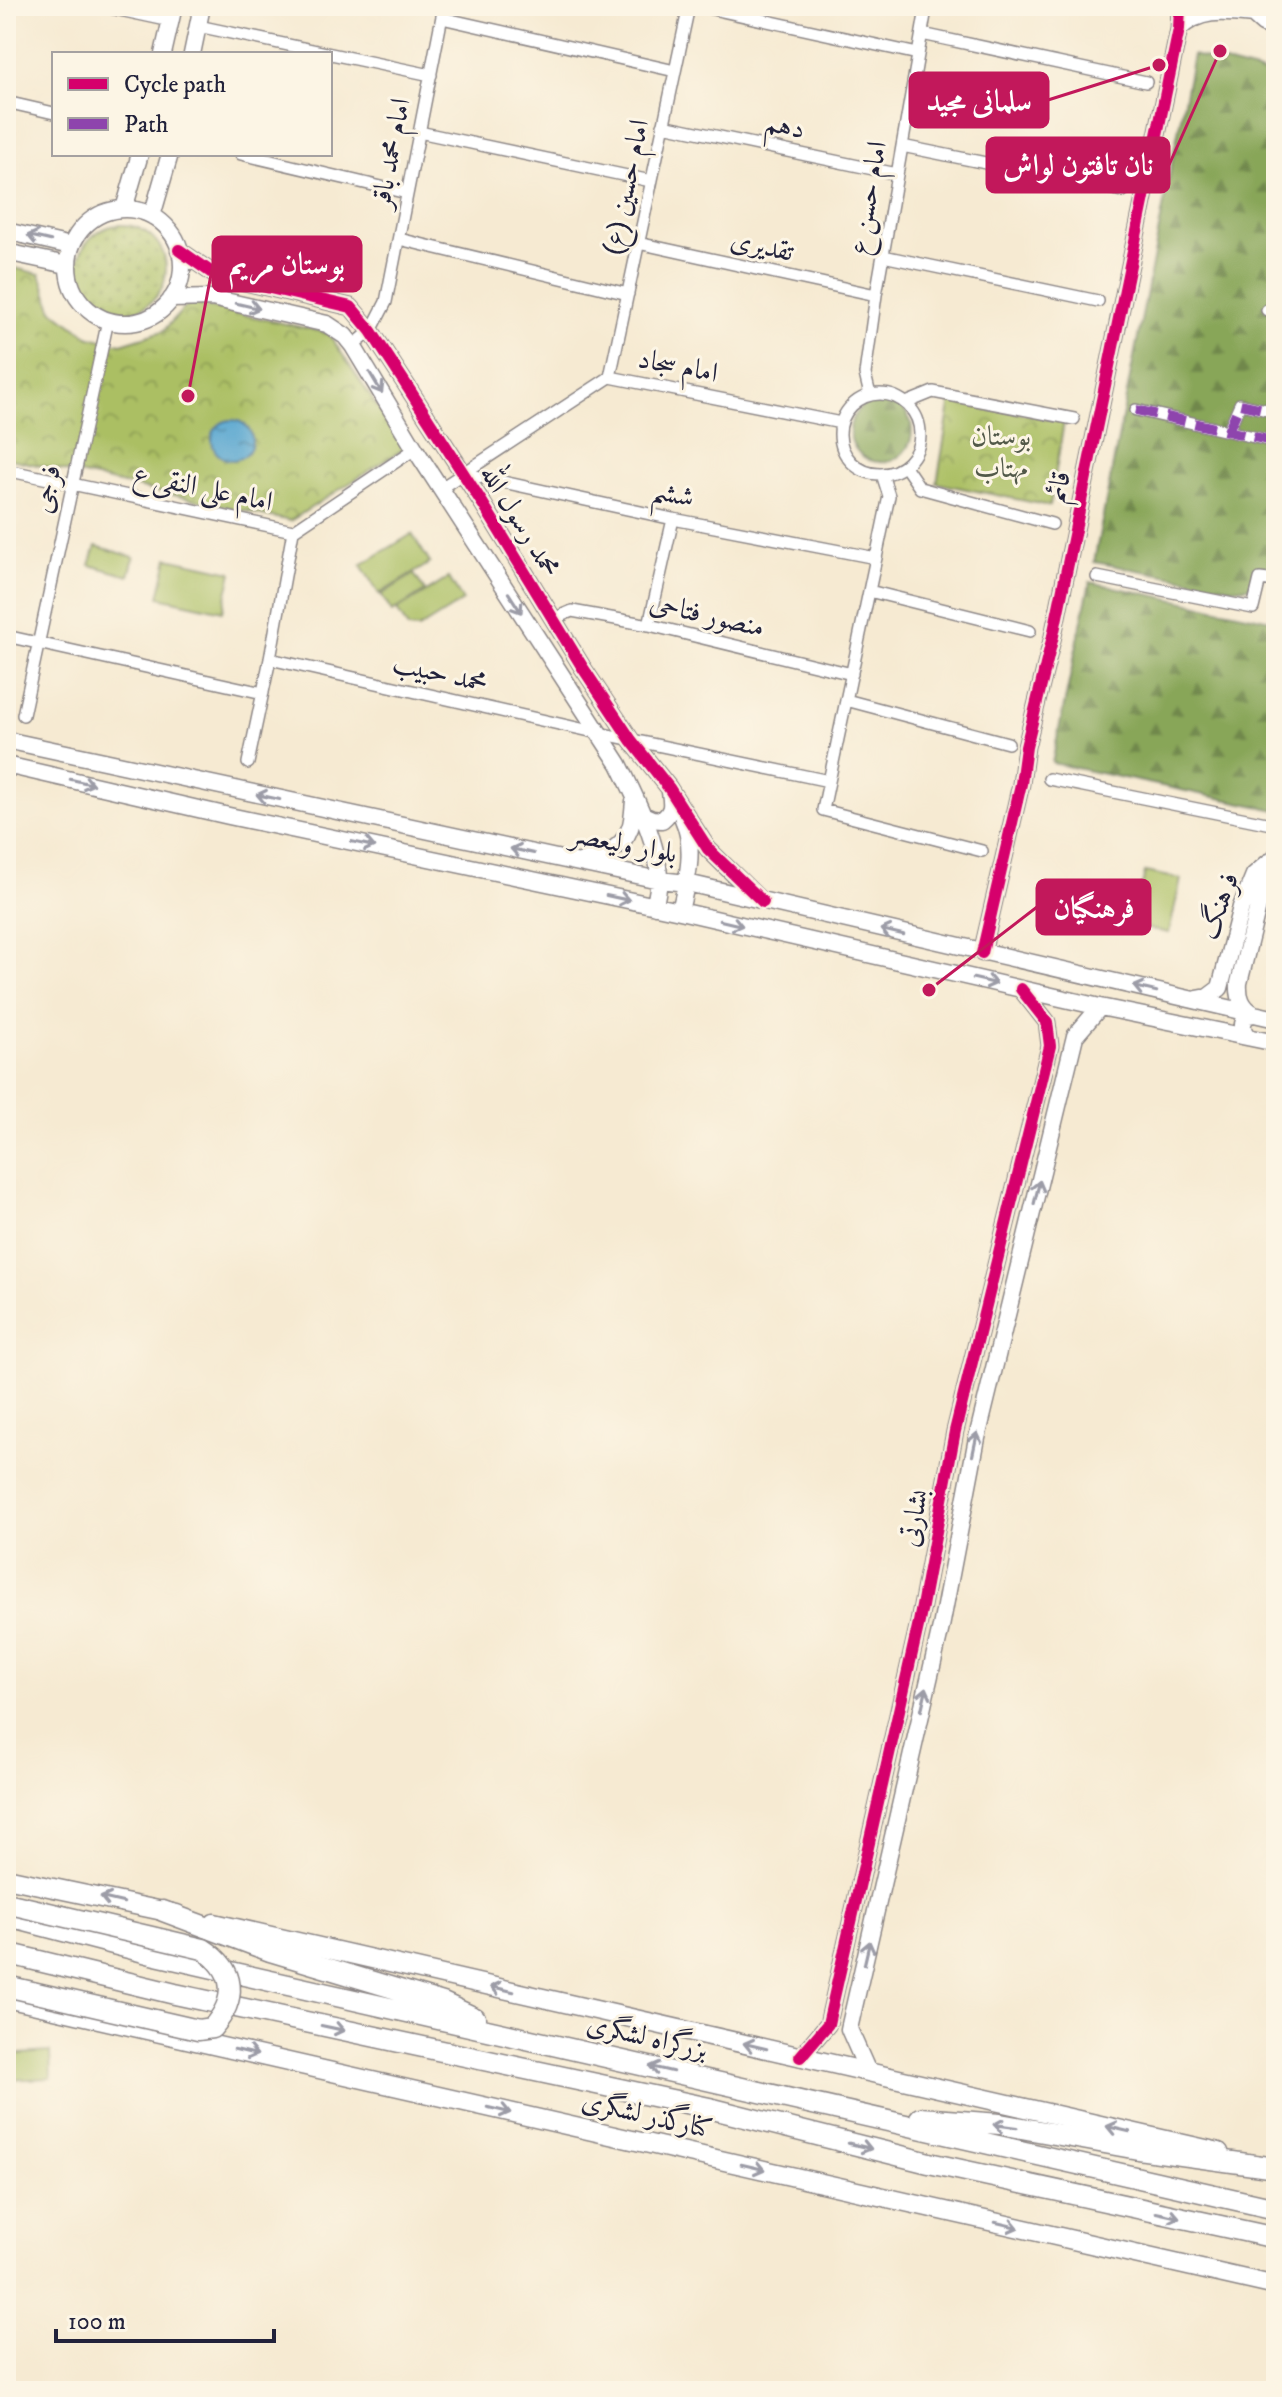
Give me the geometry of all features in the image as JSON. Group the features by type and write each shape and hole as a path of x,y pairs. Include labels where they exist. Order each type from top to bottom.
{"highway":[{"path":"6,1903 203,1949 218,1959 229,1976 230,1997 223,2016 212,2028 198,2030 6,1986"},
{"path":"163,1911 270,1951 443,2003 515,2036"},
{"name":"بزرگراه لشگری","path":"6,1916 156,1955 1276,2209"},
{"name":"بزرگراه لشگری","path":"6,1953 175,1994 709,2108 929,2163 1276,2238"},
{"path":"846,2112 1000,2124 1138,2149 1276,2167"}],"main road":[{"path":"6,1878 163,1911 1276,2167"},
{"name":"کنارگذر لشگری","path":"6,1998 1276,2286"}],"street":[{"path":"101,6 172,13 163,52"},
{"path":"192,52 202,6"},
{"name":"امام حسین (ع)","path":"610,377 689,6"},
{"path":"699,6 918,54"},
{"name":"قائم","path":"982,953 1053,636 1179,29 1180,6"},
{"name":"امام حسن ع","path":"870,395 865,374 876,295 926,9"},
{"path":"443,12 675,71"},
{"name":"امام محمد باقر","path":"353,346 371,331 386,302 443,12"},
{"path":"1179,29 1187,21 1210,13 1257,18"},
{"path":"198,26 322,52"},
{"path":"922,34 1146,82"},
{"path":"332,54 431,75"},
{"path":"6,102 52,113"},
{"name":"دهم","path":"663,125 897,174"},
{"path":"419,132 651,181"},
{"path":"902,146 1123,191"},
{"path":"124,209 139,156"},
{"path":"169,156 152,216 124,209 92,219 71,246 67,265 69,280 83,305 95,314 125,323 143,320 158,312 171,299 181,275 179,250"},
{"path":"250,156 407,193"},
{"name":"محمد رسول الله","path":"152,216 173,236 179,250 215,275 351,307 371,331 483,504 631,740 669,788 708,849 763,902"},
{"path":"6,231 71,246"},
{"path":"399,239 628,294"},
{"name":"تقدیری","path":"638,243 876,295"},
{"path":"6,252 67,265"},
{"path":"883,256 1098,301"},
{"name":"محمد رسول الله","path":"171,299 212,298 327,324 345,336 353,346 415,449 619,764 635,795 655,856 659,880 655,906"},
{"name":"فرجی","path":"23,715 108,320"},
{"name":"امام سجاد","path":"441,488 610,377 841,423"},
{"path":"906,403 933,392 1074,419"},
{"path":"882,394 906,403 914,412 920,435 913,457 905,466 882,474 869,472 848,459 840,436 841,423 852,405 870,395 882,394"},
{"path":"1228,431 1240,404 1276,412"},
{"path":"1136,410 1276,442"},
{"name":"امام علی النقی ع","path":"6,470 293,531 415,449"},
{"path":"905,466 920,488 1052,524"},
{"name":"ششم","path":"462,473 673,519 876,558"},
{"path":"882,474 889,496 823,810 982,851"},
{"path":"649,625 673,519"},
{"path":"248,763 293,531"},
{"path":"1097,577 1253,608 1260,579 1276,581"},
{"path":"869,591 1030,631"},
{"name":"منصور فتاحی","path":"553,619 572,611 649,625 852,674"},
{"path":"6,636 263,693"},
{"name":"محمد حبیب","path":"270,659 829,781"},
{"path":"846,700 1008,743"},
{"name":"بلوار ولیعصر","path":"6,740 659,880 687,883 1276,1019"},
{"name":"بلوار ولیعصر","path":"6,765 229,816 680,911 1100,1007 1276,1043"},
{"path":"1049,779 1276,825"},
{"path":"641,814 662,820 670,813 669,788"},
{"path":"669,788 686,826 689,841 687,883 680,911"},
{"path":"576,862 597,859 616,848 630,829 635,795"},
{"name":"فرهنگ","path":"1231,981 1241,907 1254,875 1276,856"},
{"path":"1180,997 1208,997 1231,981 1245,1009 1254,1014"},
{"name":"بشارتی","path":"800,2057 828,2024 919,1622 955,1431 1050,1046 1047,1022 1021,989"},
{"path":"1195,1026 1205,1019 1207,1005 1203,1002"},
{"name":"بشارتی","path":"849,2029 941,1627 977,1438 1075,1036 1100,1007"},
{"path":"1248,1037 1243,1023 1248,1015 1254,1014"},
{"path":"919,1622 941,1627"},
{"path":"828,2024 837,2032 849,2029 868,2072"}],"green space":[{"path":"1193,55 1276,76 1276,572 1257,569 1249,587 1235,588 1094,562"},
{"path":"113,225 131,225 147,232 159,244 166,260 166,278 159,294 147,306 131,313 113,313 97,306 85,294 78,278 78,260 85,244 97,232"},
{"path":"6,266 40,274 53,311 90,337 121,344 163,331 189,303 328,333 405,448 290,521 6,458"},
{"name":"بوستان مهتاب","path":"951,399 1064,422 1050,506 937,483"},
{"path":"881,400 903,409 912,431 903,453 881,462 859,453 850,431 859,409"},
{"path":"412,534 430,563 379,594 361,565"},
{"path":"96,546 134,557 129,576 90,565"},
{"path":"168,558 232,572 223,611 159,597"},
{"path":"414,574 425,591 392,612 381,595"},
{"path":"449,578 463,601 418,629 408,628 397,610"},
{"path":"1090,582 1276,621 1276,810 1052,763"},
{"path":"1145,872 1181,879 1169,933 1133,926"},
{"path":"50,2052 51,2078 6,2080 6,2055"}],"water":[{"path":"232,420 246,426 252,440 246,454 232,460 218,454 212,440 218,426"}],"marked path":[{"path":"1267,310 1276,312"},
{"path":"1228,431 1240,404 1276,412"},
{"path":"1136,410 1276,442"}],"cycle path":[{"path":"982,953 1053,636 1179,29 1180,6"},
{"path":"179,250 215,275 351,307 371,331 405,383 631,740 669,788 708,849 763,902"},
{"path":"800,2057 828,2024 919,1622 955,1431 1050,1046 1047,1022 1021,989"}],"place":[{"name":"نان تافتون لواش","path":"1220,51"},
{"name":"سلمانی مجید","path":"1159,65"},
{"name":"بوستان مریم","path":"188,396"},
{"name":"فرهنگیان","path":"929,990"}]}
